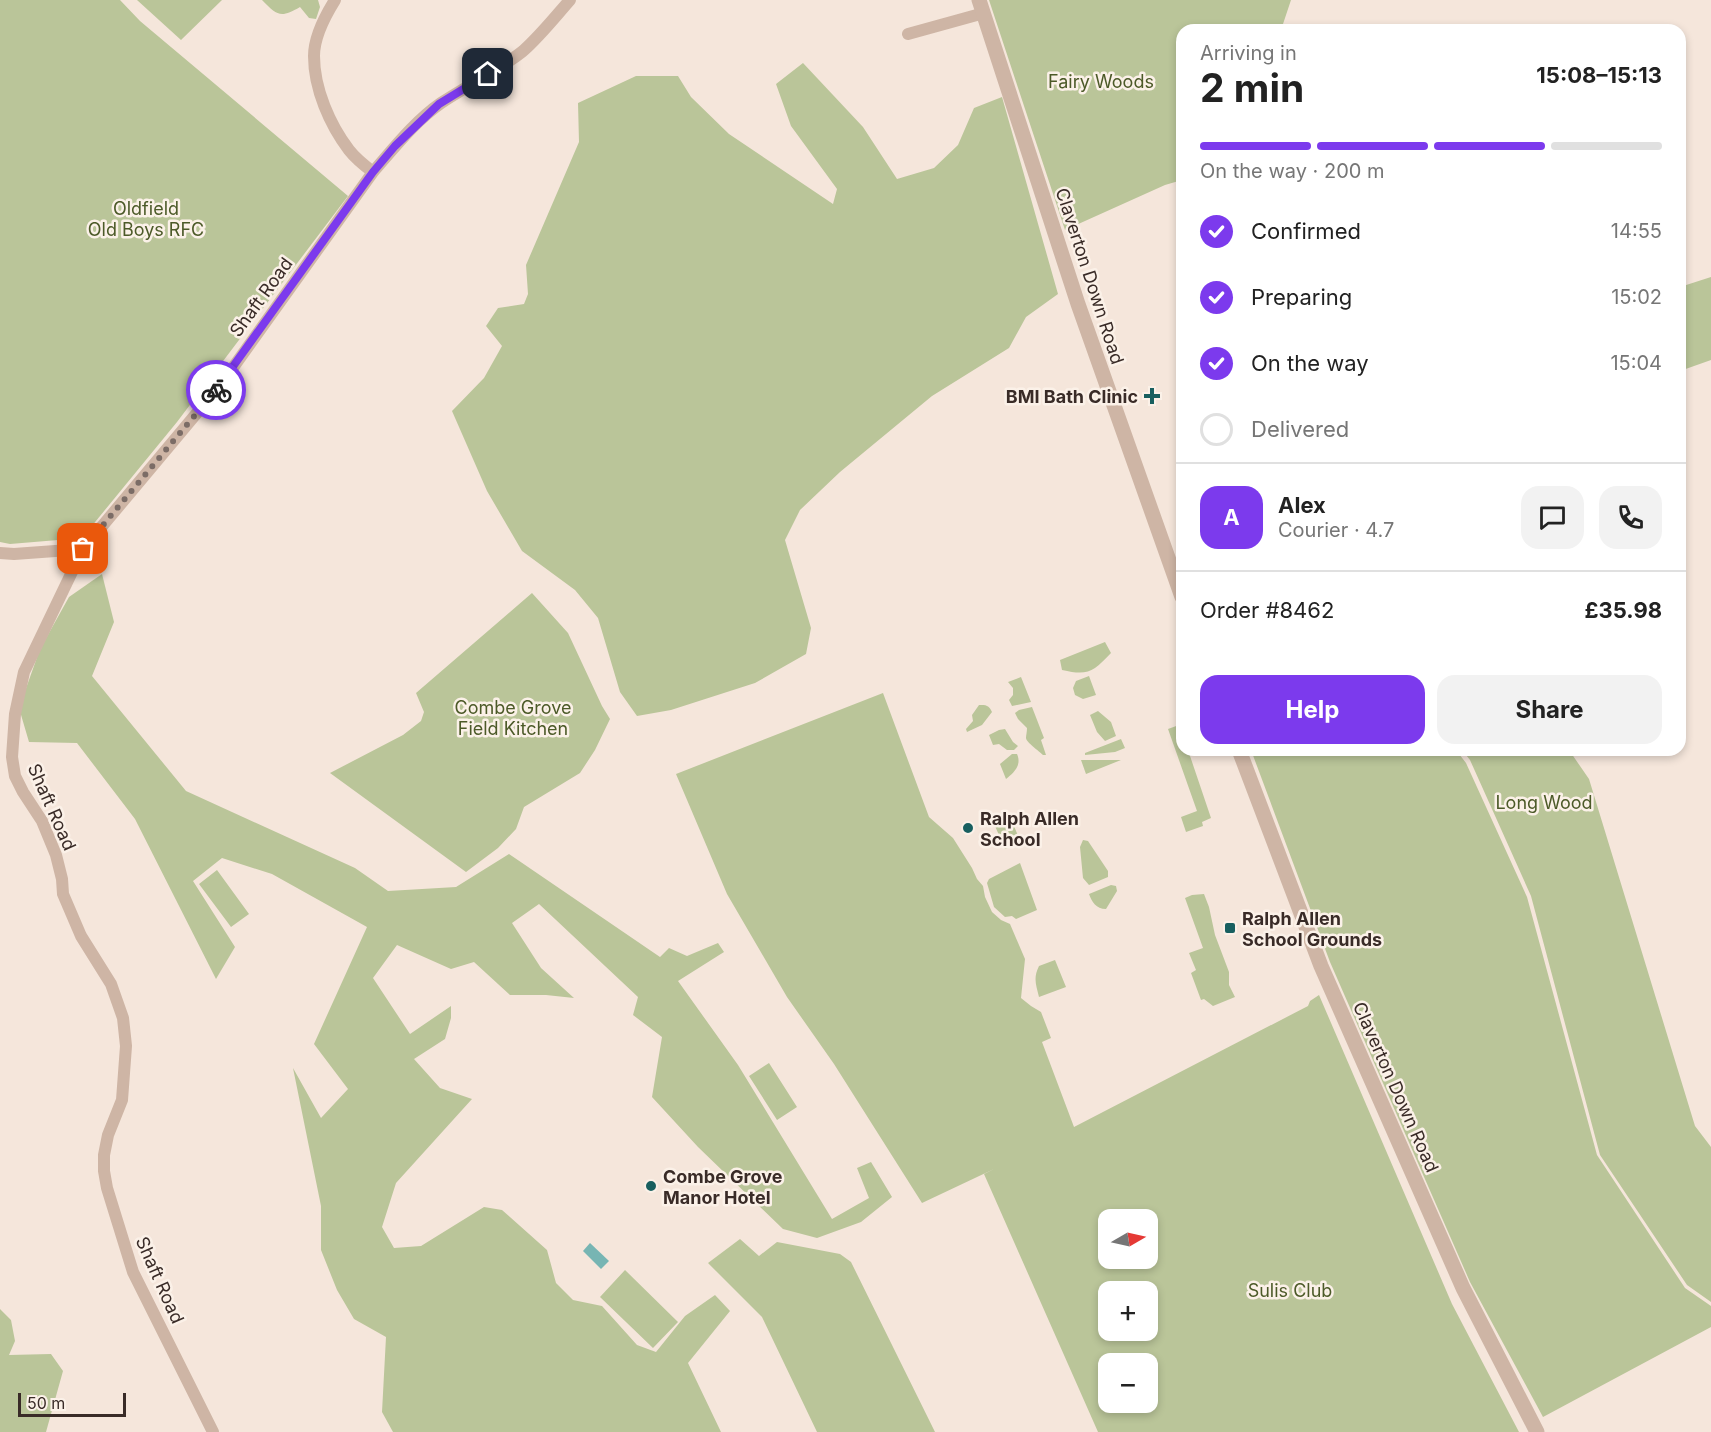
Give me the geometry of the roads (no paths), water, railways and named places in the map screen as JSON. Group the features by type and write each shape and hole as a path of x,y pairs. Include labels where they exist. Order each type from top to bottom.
{"street":[{"path":"335,0 320,29 314,55 316,79 322,100 350,151 373,172"},
{"name":"Shaft Road","path":"213,1432 133,1272 107,1188 104,1155 108,1135 122,1100 126,1046 123,1018 111,984 81,936 63,894 56,855 42,821 15,776 12,757 15,714 24,672 83,549 222,383 373,172 395,146 439,104 524,50 570,0"},
{"path":"908,34 982,7"},
{"name":"Claverton Down Road","path":"982,7 1078,304 1176,580"},
{"path":"0,553 83,549"},
{"name":"Claverton Down Road","path":"1241,756 1321,966 1463,1288 1537,1432"}],"water":[{"path":"590,1243 609,1261 601,1269 583,1251"}],"place":[{"name":"BMI Bath Clinic","path":"1152,396"},
{"name":"Ralph Allen School","path":"968,828"},
{"name":"Ralph Allen School Grounds","path":"1230,928"},
{"name":"Combe Grove Manor Hotel","path":"651,1186"}],"park label":[{"name":"Fairy Woods","path":"1101,81"},
{"name":"Oldfield Old Boys RFC","path":"146,218"},
{"name":"Combe Grove Field Kitchen","path":"513,717"},
{"name":"Long Wood","path":"1544,802"},
{"name":"Sulis Club","path":"1290,1290"}]}
